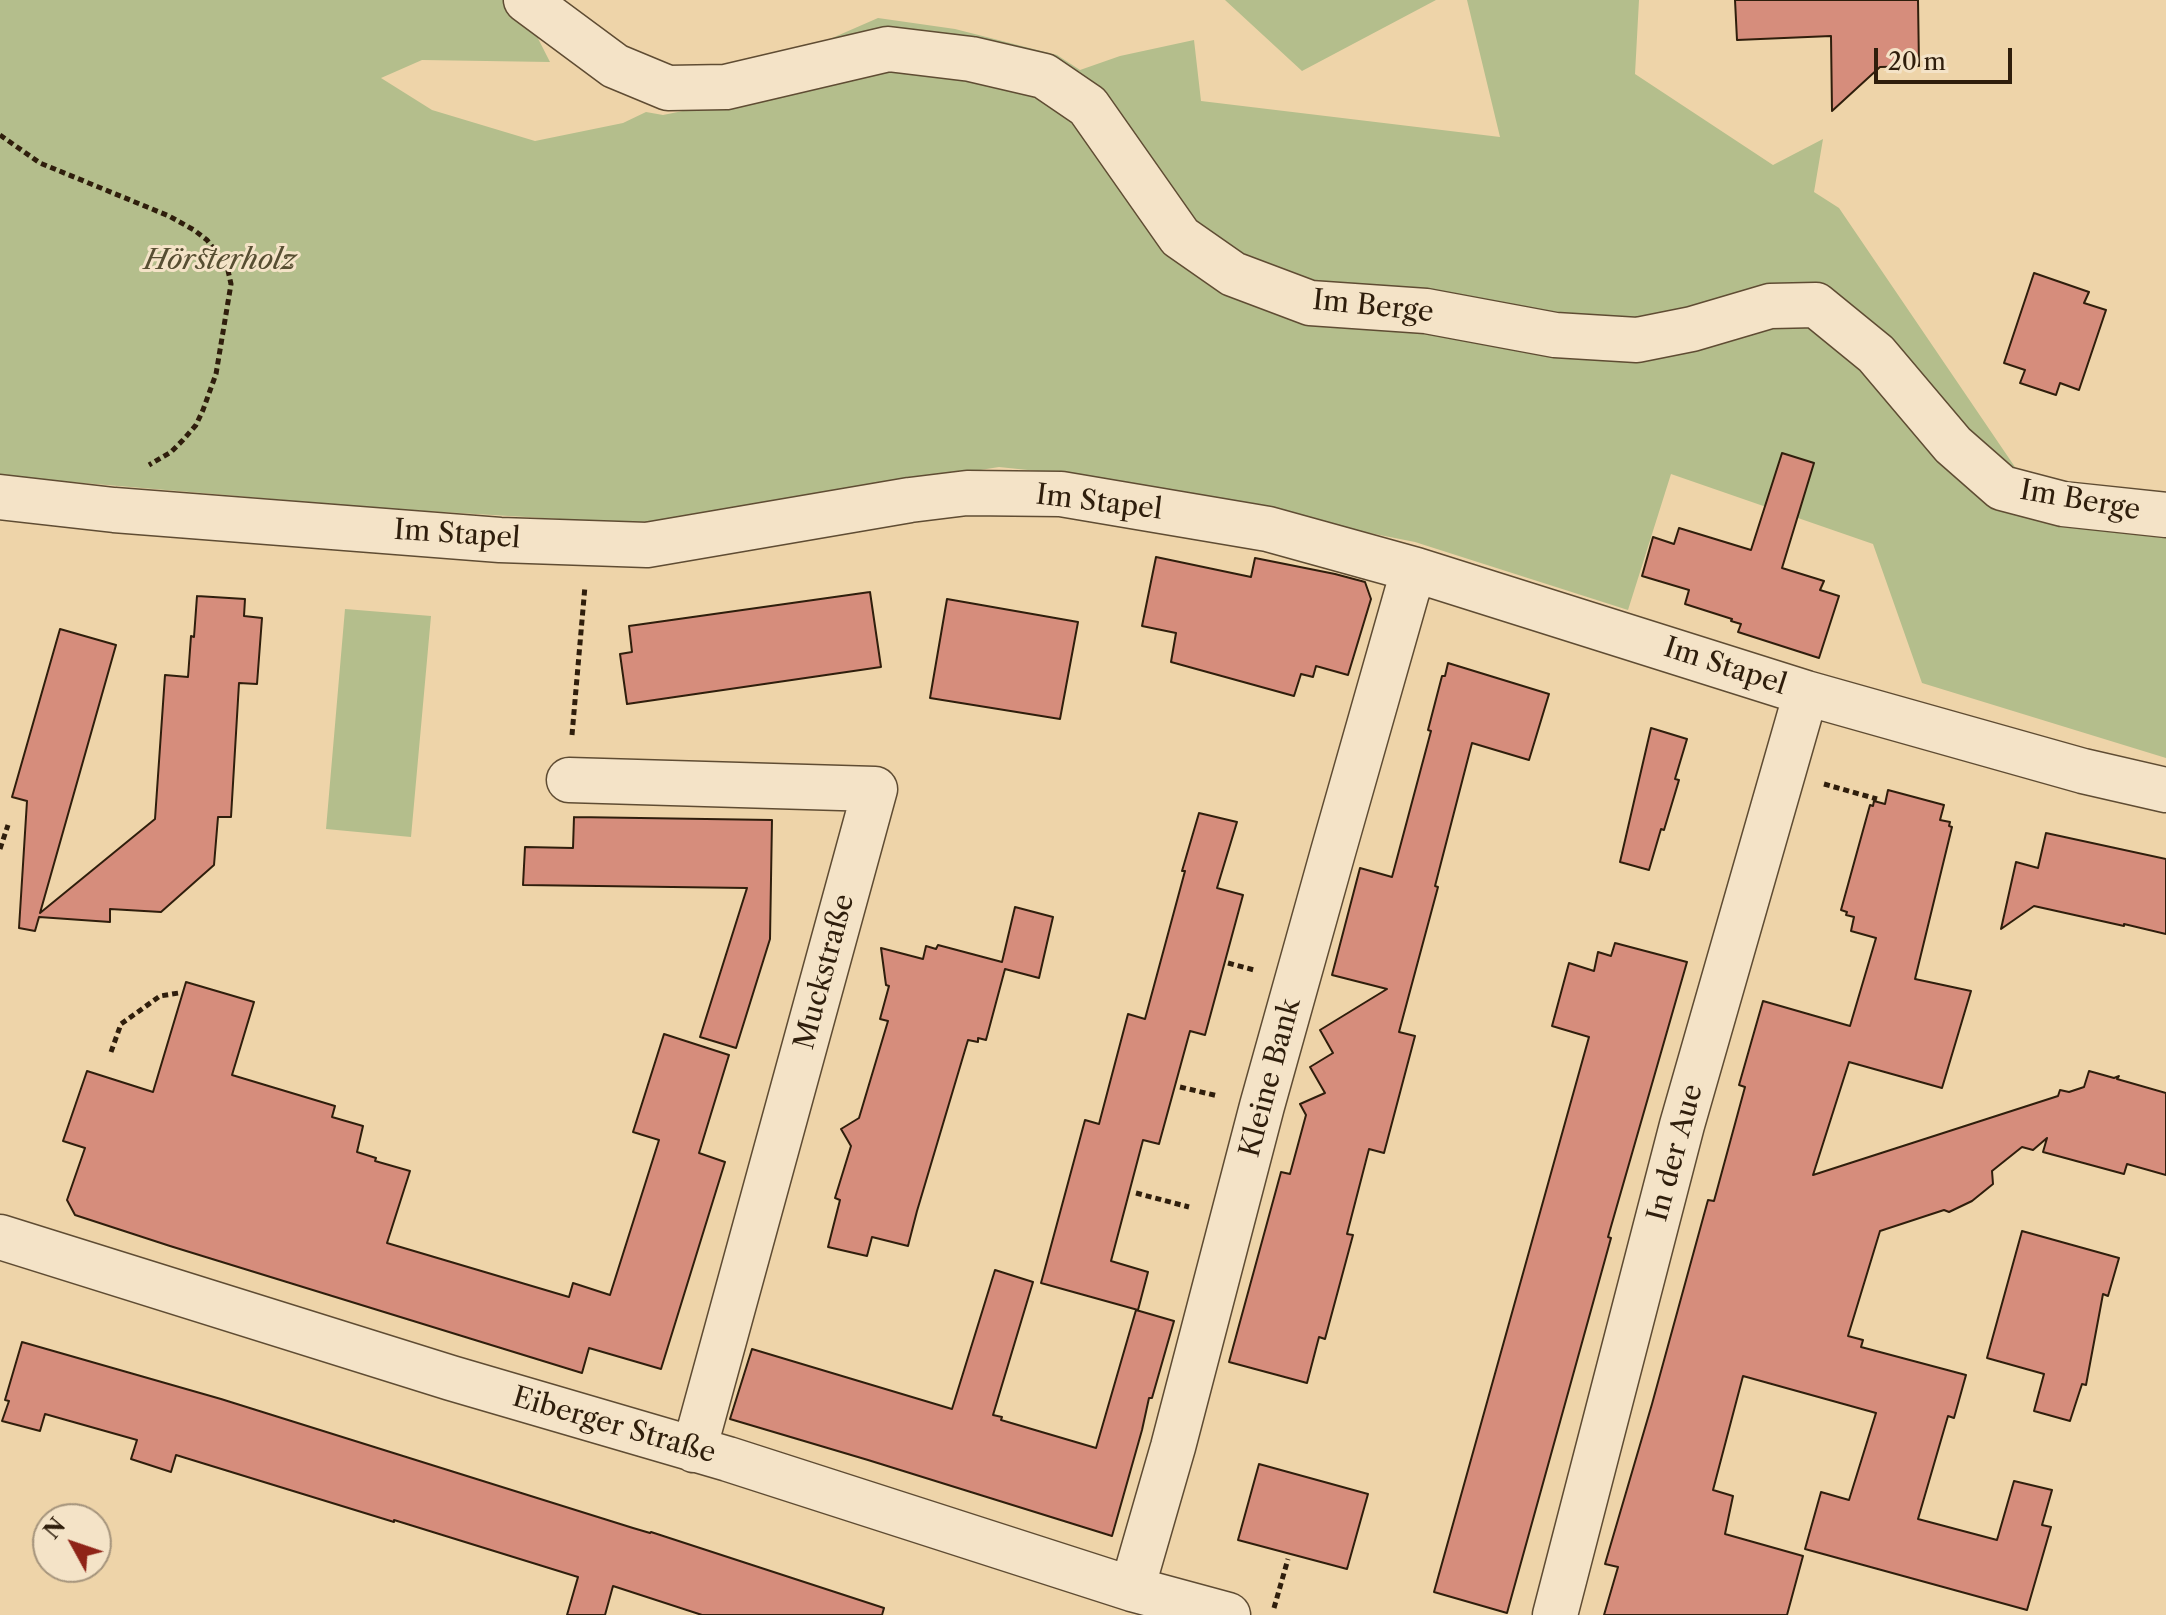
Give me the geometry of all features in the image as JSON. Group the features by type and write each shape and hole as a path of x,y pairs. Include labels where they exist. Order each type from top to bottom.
{"street":[{"name":"Im Berge","path":"526,0 615,66 668,88 726,87 888,49 971,59 1044,76 1088,106 1180,237 1233,274 1310,303 1426,311 1555,335 1637,340 1692,329 1770,306 1816,305 1876,354 1953,445 2002,488 2063,504 2166,515"},
{"name":"Im Stapel","path":"0,497 114,510 500,540 647,545 910,500 967,493 1061,494 1268,529 1416,570 1806,693 2083,771 2166,790"},
{"name":"Kleine Bank","path":"1132,1589 1329,865 1407,592 1416,570"},
{"name":"In der Aue","path":"1555,1615 1682,1125 1806,693"},
{"name":"Muckstraße","path":"569,780 875,789 694,1450"},
{"name":"Eiberger Straße","path":"0,1237 451,1378 728,1459 1132,1589 1228,1615"}],"path":[{"path":"0,135 40,163 169,216 194,230 207,240 227,266 231,284 216,374 203,410 196,425 183,440 171,452 147,467 114,510"},
{"path":"569,780 581,638"},
{"path":"0,849 8,825"},
{"path":"111,1052 121,1024 160,996 179,993"},
{"path":"1273,1615 1288,1559"}],"green space":[{"name":"Hörsterholz","path":"0,0 534,0 523,9 550,62 422,60 381,78 432,110 535,141 623,123 646,112 663,115 717,104 775,63 878,18 955,29 1057,55 1080,70 1120,56 1194,40 1201,101 1500,137 1467,0 1639,0 1635,74 1773,165 1823,139 1814,192 1839,208 2017,470 2088,495 2166,502 2166,758 1922,683 1873,544 1671,474 1628,610 1415,542 1076,475 999,467 644,524 391,509 0,476"},
{"path":"1225,0 1436,0 1302,71"},
{"path":"345,609 431,616 411,837 326,829"}],"building":[{"path":"1735,0 1918,0 1919,66 1880,67 1832,111 1831,36 1737,40"},
{"path":"2034,273 2089,292 2084,303 2106,310 2079,390 2060,383 2056,395 2020,383 2025,370 2004,363"},
{"path":"1782,453 1814,463 1782,568 1824,581 1820,590 1839,596 1819,658 1738,632 1741,624 1732,619 1685,604 1689,590 1642,576 1653,537 1674,544 1679,528 1751,550"},
{"path":"1156,557 1251,577 1255,558 1365,582 1371,599 1348,675 1316,666 1313,677 1301,674 1294,696 1171,662 1176,633 1142,626"},
{"path":"870,592 881,667 627,704 620,654 632,652 629,626"},
{"path":"197,596 245,599 244,616 262,618 257,684 239,683 231,817 218,817 214,865 161,912 110,909 110,922 39,917 35,931 19,928 27,801 12,797 60,629 116,645 40,913 155,819 165,675 188,677"},
{"path":"947,599 1078,622 1060,719 930,698"},
{"path":"1448,663 1549,694 1529,760 1472,743 1399,1032 1415,1036 1384,1153 1369,1149 1347,1234 1353,1235 1325,1339 1319,1337 1307,1383 1229,1362 1281,1172 1290,1174 1306,1115 1300,1104 1325,1093 1310,1067 1333,1053 1320,1030 1387,989 1332,975 1360,868 1392,877 1431,731 1428,730 1442,676 1445,676"},
{"path":"1651,728 1687,739 1675,779 1679,780 1649,870 1620,862"},
{"path":"1888,790 1944,805 1940,820 1950,822 1949,826 1952,827 1915,979 1971,991 1942,1088 1849,1062 1813,1175 2058,1096 2060,1090 2069,1092 2084,1087 2089,1071 2114,1078 2119,1076 2117,1079 2166,1093 2166,1175 2127,1164 2124,1174 2043,1152 2047,1138 2033,1150 2022,1147 1992,1171 1993,1184 1972,1201 1949,1212 1944,1210 1880,1231 1848,1336 1863,1340 1861,1347 1966,1375 1954,1418 1948,1416 1918,1519 1997,1540 2014,1481 2052,1490 2042,1525 2051,1527 2027,1610 1805,1549 1821,1492 1849,1500 1876,1413 1743,1376 1713,1490 1733,1496 1725,1534 1803,1556 1787,1615 1604,1615 1618,1567 1605,1564 1708,1200 1714,1201 1745,1087 1739,1085 1763,1001 1850,1026 1876,938 1851,931 1854,917 1841,910 1870,805 1873,806 1874,801 1885,804"},
{"path":"1199,813 1237,822 1217,888 1243,895 1205,1035 1190,1031 1159,1144 1143,1140 1111,1261 1148,1272 1138,1310 1041,1283 1085,1120 1099,1124 1128,1014 1145,1019"},
{"path":"574,817 772,820 770,939 736,1048 700,1037 747,888 523,885 525,847 573,848"},
{"path":"2046,833 2166,859 2166,934 2034,906 2001,929 2016,862 2038,868"},
{"path":"1015,907 1053,917 1039,978 1005,969 986,1040 968,1040 908,1246 872,1237 867,1256 828,1247 840,1200 835,1198 851,1146 841,1129 859,1118 888,1021 880,1019 889,986 886,985 881,948 923,959 926,946 936,949 938,945 1002,962"},
{"path":"1615,943 1687,962 1608,1237 1611,1238 1507,1613 1434,1592 1589,1037 1552,1026 1569,963 1594,971 1598,952 1611,956"},
{"path":"186,982 254,1002 232,1075 335,1106 332,1117 363,1126 357,1152 410,1171 387,1243 569,1297 573,1283 610,1295 659,1140 633,1132 664,1034 729,1055 699,1153 725,1162 661,1369 589,1348 582,1373 75,1215 67,1200 85,1148 63,1141 87,1071 153,1092"},
{"path":"2022,1231 2119,1258 2108,1296 2103,1294 2086,1385 2082,1384 2070,1421 2034,1411 2044,1374 1987,1358"},
{"path":"995,1270 1033,1282 993,1415 1096,1448 1136,1310 1174,1321 1152,1398 1149,1398 1112,1536 730,1419 752,1349 952,1409"},
{"path":"22,1342 221,1399 651,1532 884,1608 882,1615 702,1615 613,1586 605,1615 567,1615 578,1577 176,1455 171,1472 131,1459 137,1440 45,1414 40,1431 2,1421"},
{"path":"1259,1464 1368,1494 1347,1569 1238,1540"}]}
